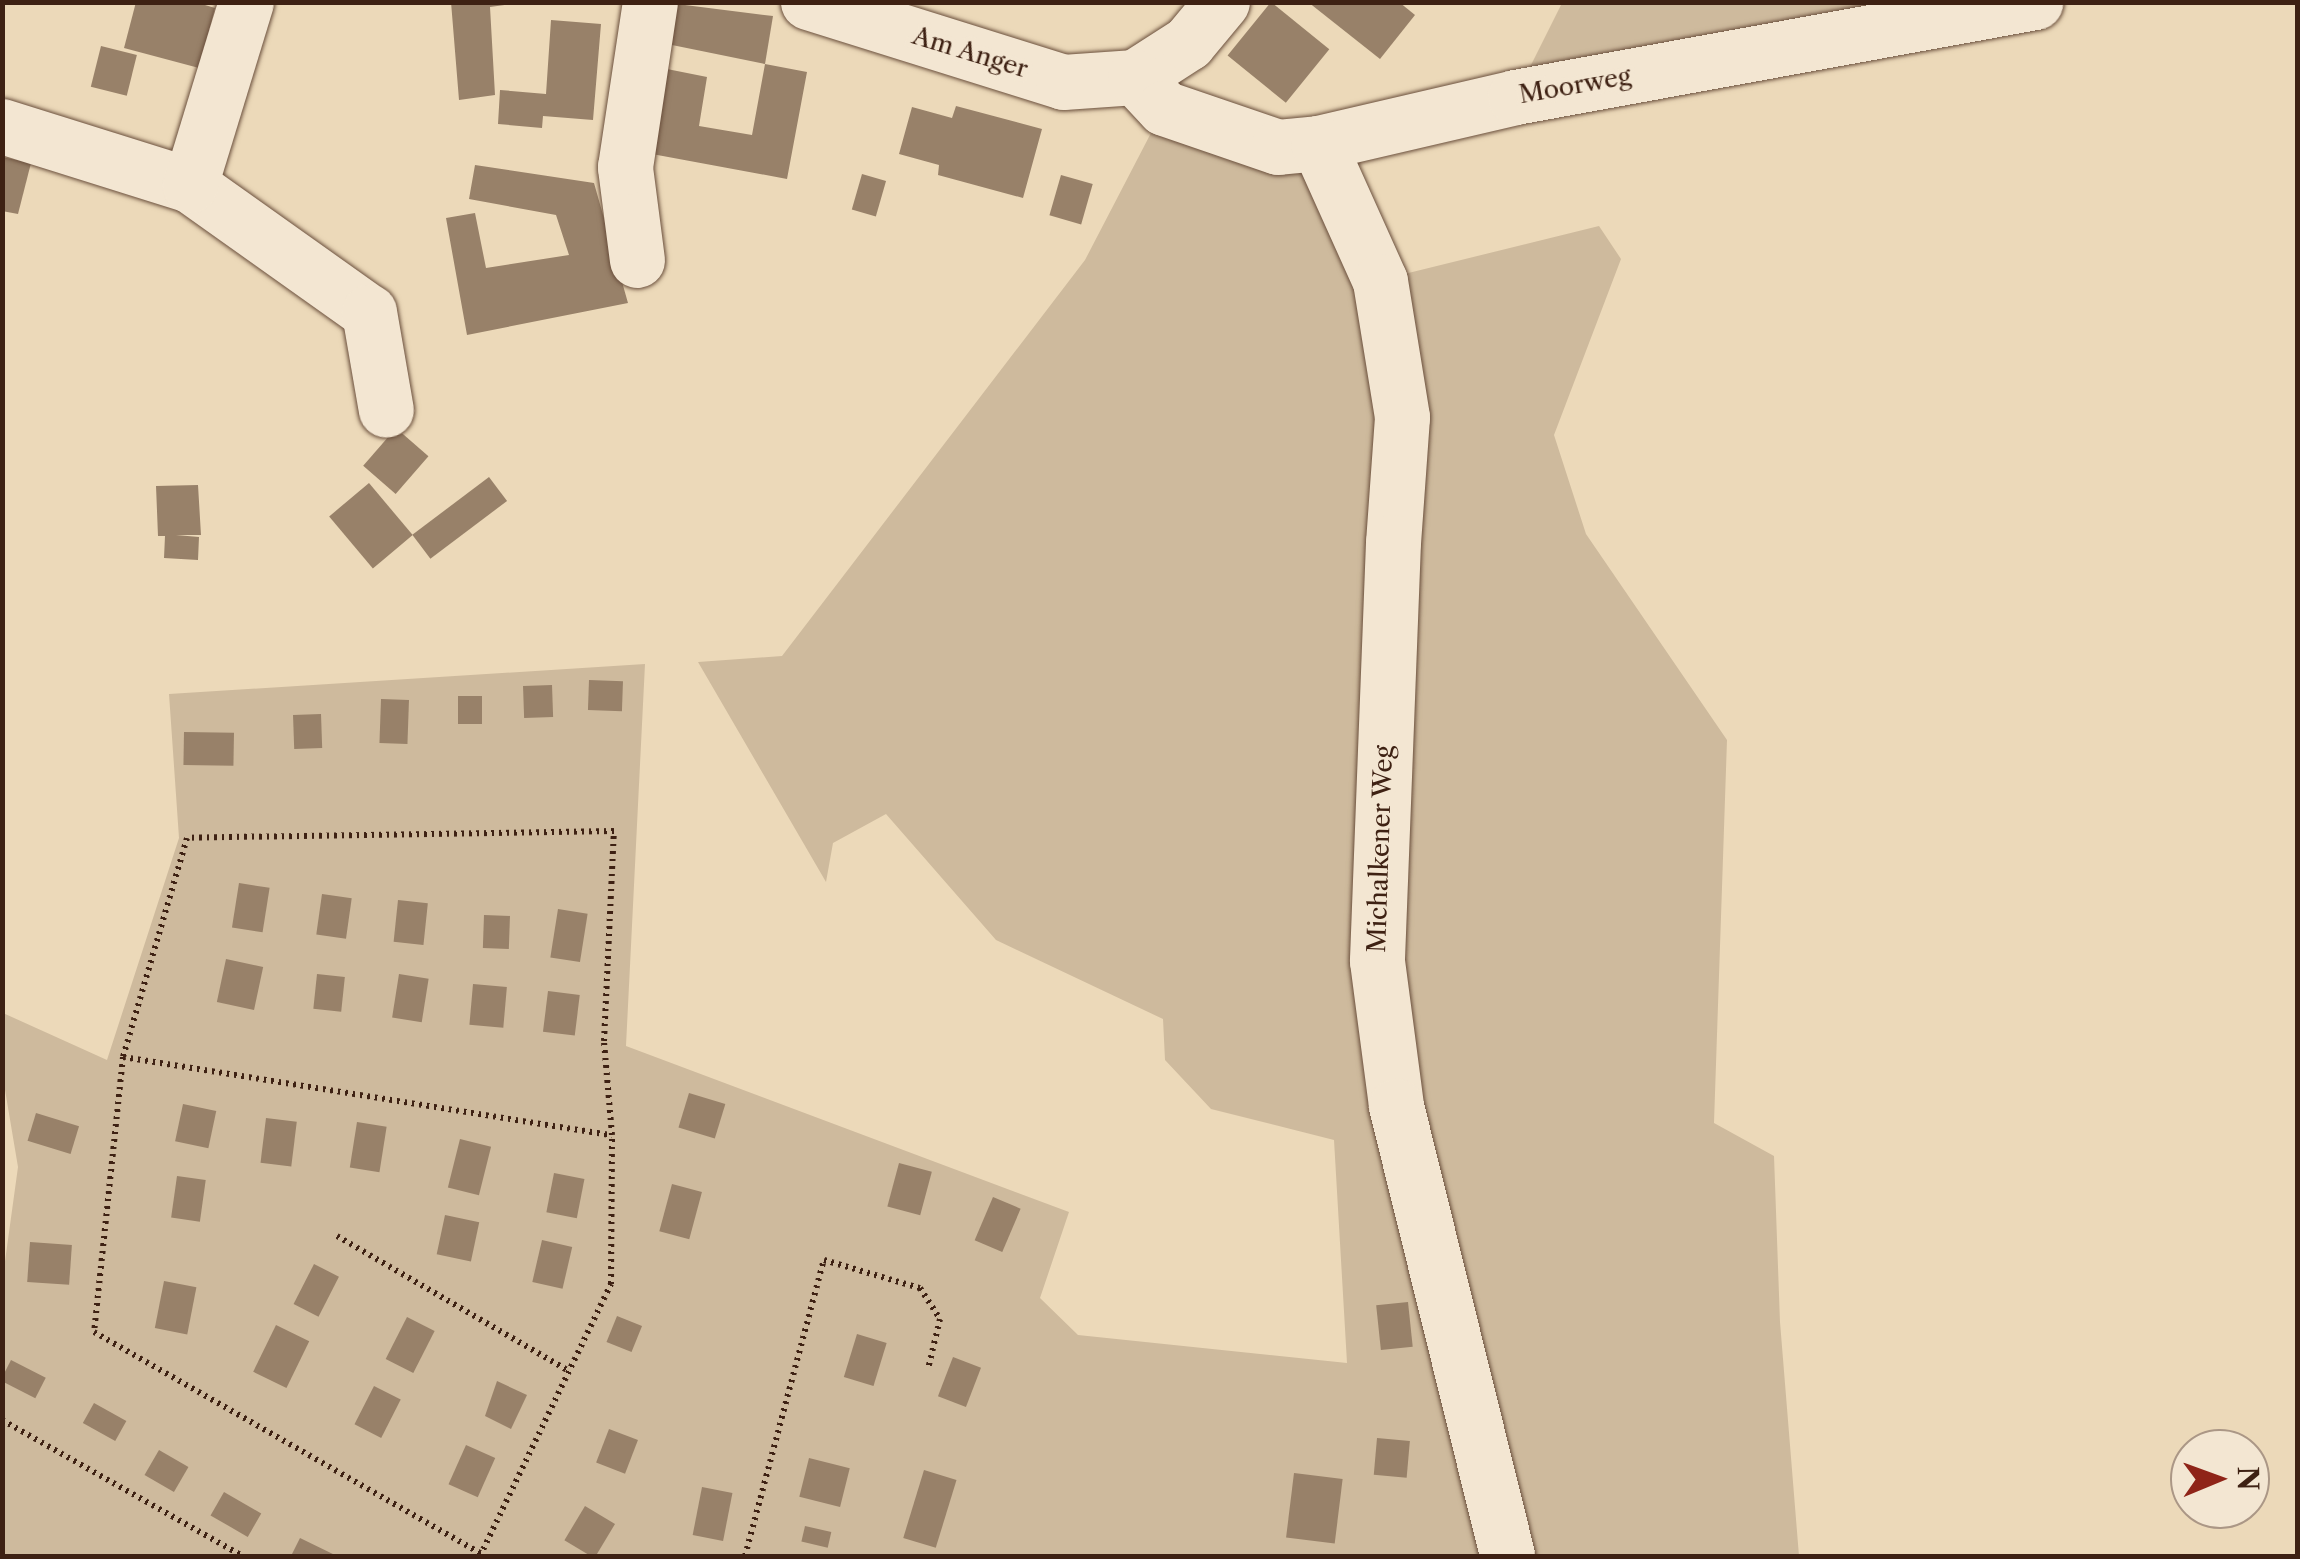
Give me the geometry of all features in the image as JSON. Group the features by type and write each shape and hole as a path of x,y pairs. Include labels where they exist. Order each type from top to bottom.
{"street":[{"path":"190,184 246,2"},
{"path":"638,260 625,167 650,2"},
{"name":"Am Anger","path":"808,2 1063,82 1135,77"},
{"path":"1135,77 1188,43 1222,2"},
{"name":"Moorweg","path":"1135,77 1164,108 1278,147 1318,143 1515,97 2035,2"},
{"path":"2,126 190,184 369,312 386,410"},
{"name":"Michalkener Weg","path":"1318,143 1380,280 1402,417 1393,542 1376,961 1396,1106 1507,1556"}],"path":[{"path":"614,831 604,1041 612,1135 610,1284 480,1555 94,1332 123,1057 187,838 614,831"},
{"path":"123,1057 612,1135"},
{"path":"336,1236 568,1372"},
{"path":"744,1556 824,1260 920,1288 940,1319 928,1369"},
{"path":"2,1420 242,1556"}],"shaded area":[{"path":"1562,3 2035,3 1515,97"},
{"path":"1164,108 1318,143 1380,280 1599,226 1621,259 1554,435 1586,534 1727,740 1714,1123 1774,1156 1780,1322 1799,1556 3,1556 2,1283 18,1167 3,1078 3,1013 107,1060 179,838 169,694 645,664 626,1046 1069,1212 1040,1298 1078,1335 1347,1363 1334,1140 1211,1109 1165,1060 1163,1019 996,940 886,814 833,843 826,882 698,662 782,656 1085,260"}],"building":[{"path":"136,2 195,2 215,8 199,68 124,48"},
{"path":"451,2 525,2 490,7 495,95 459,100"},
{"path":"1271,2 1329,49 1286,103 1228,56"},
{"path":"1308,2 1399,2 1415,15 1380,59"},
{"path":"677,4 773,16 765,64 672,45"},
{"path":"551,20 601,24 593,120 543,116 542,128 498,124 500,90 546,94"},
{"path":"101,46 137,55 127,96 91,87"},
{"path":"765,64 807,72 787,179 652,154 667,69 707,77 699,126 752,135"},
{"path":"956,106 1042,129 1023,198 938,175 939,165 899,154 912,107 952,118"},
{"path":"2,157 31,163 18,214 2,211"},
{"path":"475,165 594,183 628,303 467,335 446,218 475,213 486,268 569,255 556,215 469,199"},
{"path":"862,174 886,181 876,216 852,210"},
{"path":"1061,175 1093,184 1081,224 1049,215"},
{"path":"396,428 428,456 396,494 363,466"},
{"path":"489,477 507,501 430,559 412,535"},
{"path":"369,483 413,535 373,569 329,516"},
{"path":"198,485 201,535 176,535 199,537 198,560 164,558 165,536 158,536 156,486"},
{"path":"589,680 623,681 622,711 588,710"},
{"path":"552,685 553,717 524,718 523,686"},
{"path":"458,696 482,696 482,724 458,724"},
{"path":"381,699 409,700 407,744 379,743"},
{"path":"321,714 322,748 294,749 293,715"},
{"path":"184,732 234,733 233,766 183,765"},
{"path":"239,883 270,888 263,932 232,927"},
{"path":"322,894 352,898 346,939 316,935"},
{"path":"398,900 428,903 423,945 394,942"},
{"path":"558,909 588,914 580,962 550,957"},
{"path":"484,915 510,916 509,949 483,948"},
{"path":"226,959 263,967 254,1010 217,1002"},
{"path":"317,974 345,977 341,1012 313,1009"},
{"path":"399,974 429,979 422,1022 392,1017"},
{"path":"473,984 507,987 503,1028 469,1025"},
{"path":"548,991 580,995 575,1036 543,1032"},
{"path":"689,1093 725,1104 715,1139 678,1127"},
{"path":"183,1104 216,1111 208,1148 175,1141"},
{"path":"36,1113 79,1126 71,1154 28,1141"},
{"path":"266,1118 297,1122 291,1166 261,1163"},
{"path":"357,1122 387,1127 379,1172 350,1167"},
{"path":"460,1139 491,1147 479,1195 448,1188"},
{"path":"899,1163 932,1172 920,1215 887,1206"},
{"path":"554,1173 584,1179 577,1218 546,1212"},
{"path":"177,1176 206,1180 200,1222 171,1218"},
{"path":"672,1184 702,1192 689,1239 659,1231"},
{"path":"993,1197 1021,1209 1002,1252 975,1240"},
{"path":"445,1215 479,1222 471,1261 437,1254"},
{"path":"542,1240 572,1247 563,1289 532,1282"},
{"path":"30,1242 72,1245 69,1285 27,1282"},
{"path":"314,1264 339,1277 319,1317 294,1304"},
{"path":"164,1281 196,1287 187,1334 155,1328"},
{"path":"1408,1302 1413,1347 1381,1350 1376,1305"},
{"path":"617,1316 642,1326 632,1352 607,1342"},
{"path":"407,1317 435,1331 413,1373 386,1359"},
{"path":"276,1325 309,1341 286,1388 253,1372"},
{"path":"857,1334 887,1343 873,1386 844,1377"},
{"path":"953,1357 981,1368 966,1407 938,1396"},
{"path":"11,1360 46,1378 35,1398 2,1381"},
{"path":"497,1381 527,1395 511,1429 485,1416"},
{"path":"374,1386 401,1400 381,1438 354,1424"},
{"path":"94,1403 126,1421 115,1441 83,1423"},
{"path":"609,1429 638,1440 625,1474 596,1463"},
{"path":"1377,1438 1410,1441 1407,1478 1374,1475"},
{"path":"466,1445 495,1458 478,1497 449,1484"},
{"path":"159,1450 188,1467 174,1492 144,1475"},
{"path":"809,1458 850,1468 840,1507 799,1497"},
{"path":"924,1470 957,1480 936,1548 903,1538"},
{"path":"1294,1473 1343,1479 1335,1543 1286,1538"},
{"path":"702,1487 732,1493 723,1541 693,1535"},
{"path":"224,1492 261,1514 248,1537 210,1515"},
{"path":"585,1506 615,1524 596,1556 564,1540"},
{"path":"805,1526 831,1532 828,1548 801,1542"},
{"path":"300,1538 337,1556 291,1556"}]}
